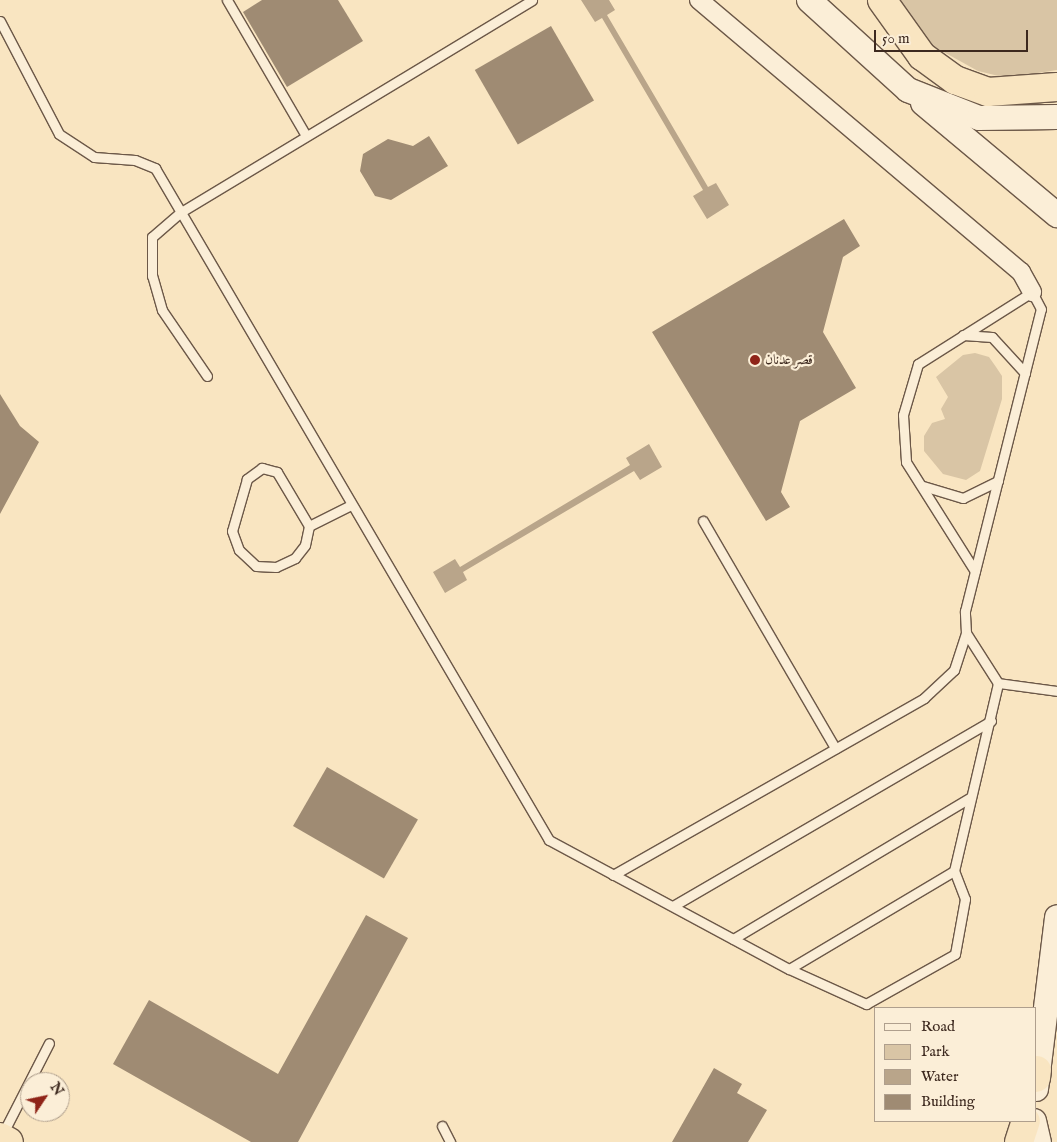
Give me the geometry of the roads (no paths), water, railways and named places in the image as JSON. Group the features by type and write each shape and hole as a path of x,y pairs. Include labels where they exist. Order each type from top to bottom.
{"highway":[{"path":"882,0 922,56 954,80 988,92 1057,87"},
{"path":"1019,1142 1026,1122"}],"main road":[{"path":"809,0 908,90 1057,215"},
{"path":"908,90 979,118 1057,117"},
{"path":"1037,1072 1057,917"},
{"path":"1032,1142 1034,1122"},
{"path":"1034,1122 1039,1142"}],"street":[{"path":"699,0 1021,272 1032,292"}],"lane":[{"path":"227,0 306,136"},
{"path":"207,376 162,310 152,276 152,237 181,212 532,0"},
{"path":"0,21 59,134 94,157 135,160 155,168 549,840 789,969 866,1004 955,954 965,899 954,871 991,721 998,683 966,633"},
{"path":"613,875 924,698 954,670 966,633 965,611 1041,309 1032,292 918,364 903,415 906,462 975,571"},
{"path":"963,335 992,337 1025,373"},
{"path":"262,468 277,472 309,526 305,545 295,558 276,567 256,566 239,550 232,532 247,479 262,468"},
{"path":"921,485 963,498 998,481"},
{"path":"309,526 351,505"},
{"path":"703,520 836,748"},
{"path":"998,683 1057,691"},
{"path":"672,906 991,721"},
{"path":"733,939 971,798"},
{"path":"789,969 954,871"},
{"path":"3,1139 49,1044"},
{"path":"442,1126 450,1142"}],"water":[{"path":"581,0 609,0 615,10 607,15 708,187 716,183 729,205 707,219 693,196 703,190 602,18 595,22"},
{"path":"649,444 662,467 640,480 634,471 463,572 467,580 445,593 433,572 455,559 460,567 630,465 626,458"}],"place":[{"name":"قصر عدنان","path":"755,360"}]}
